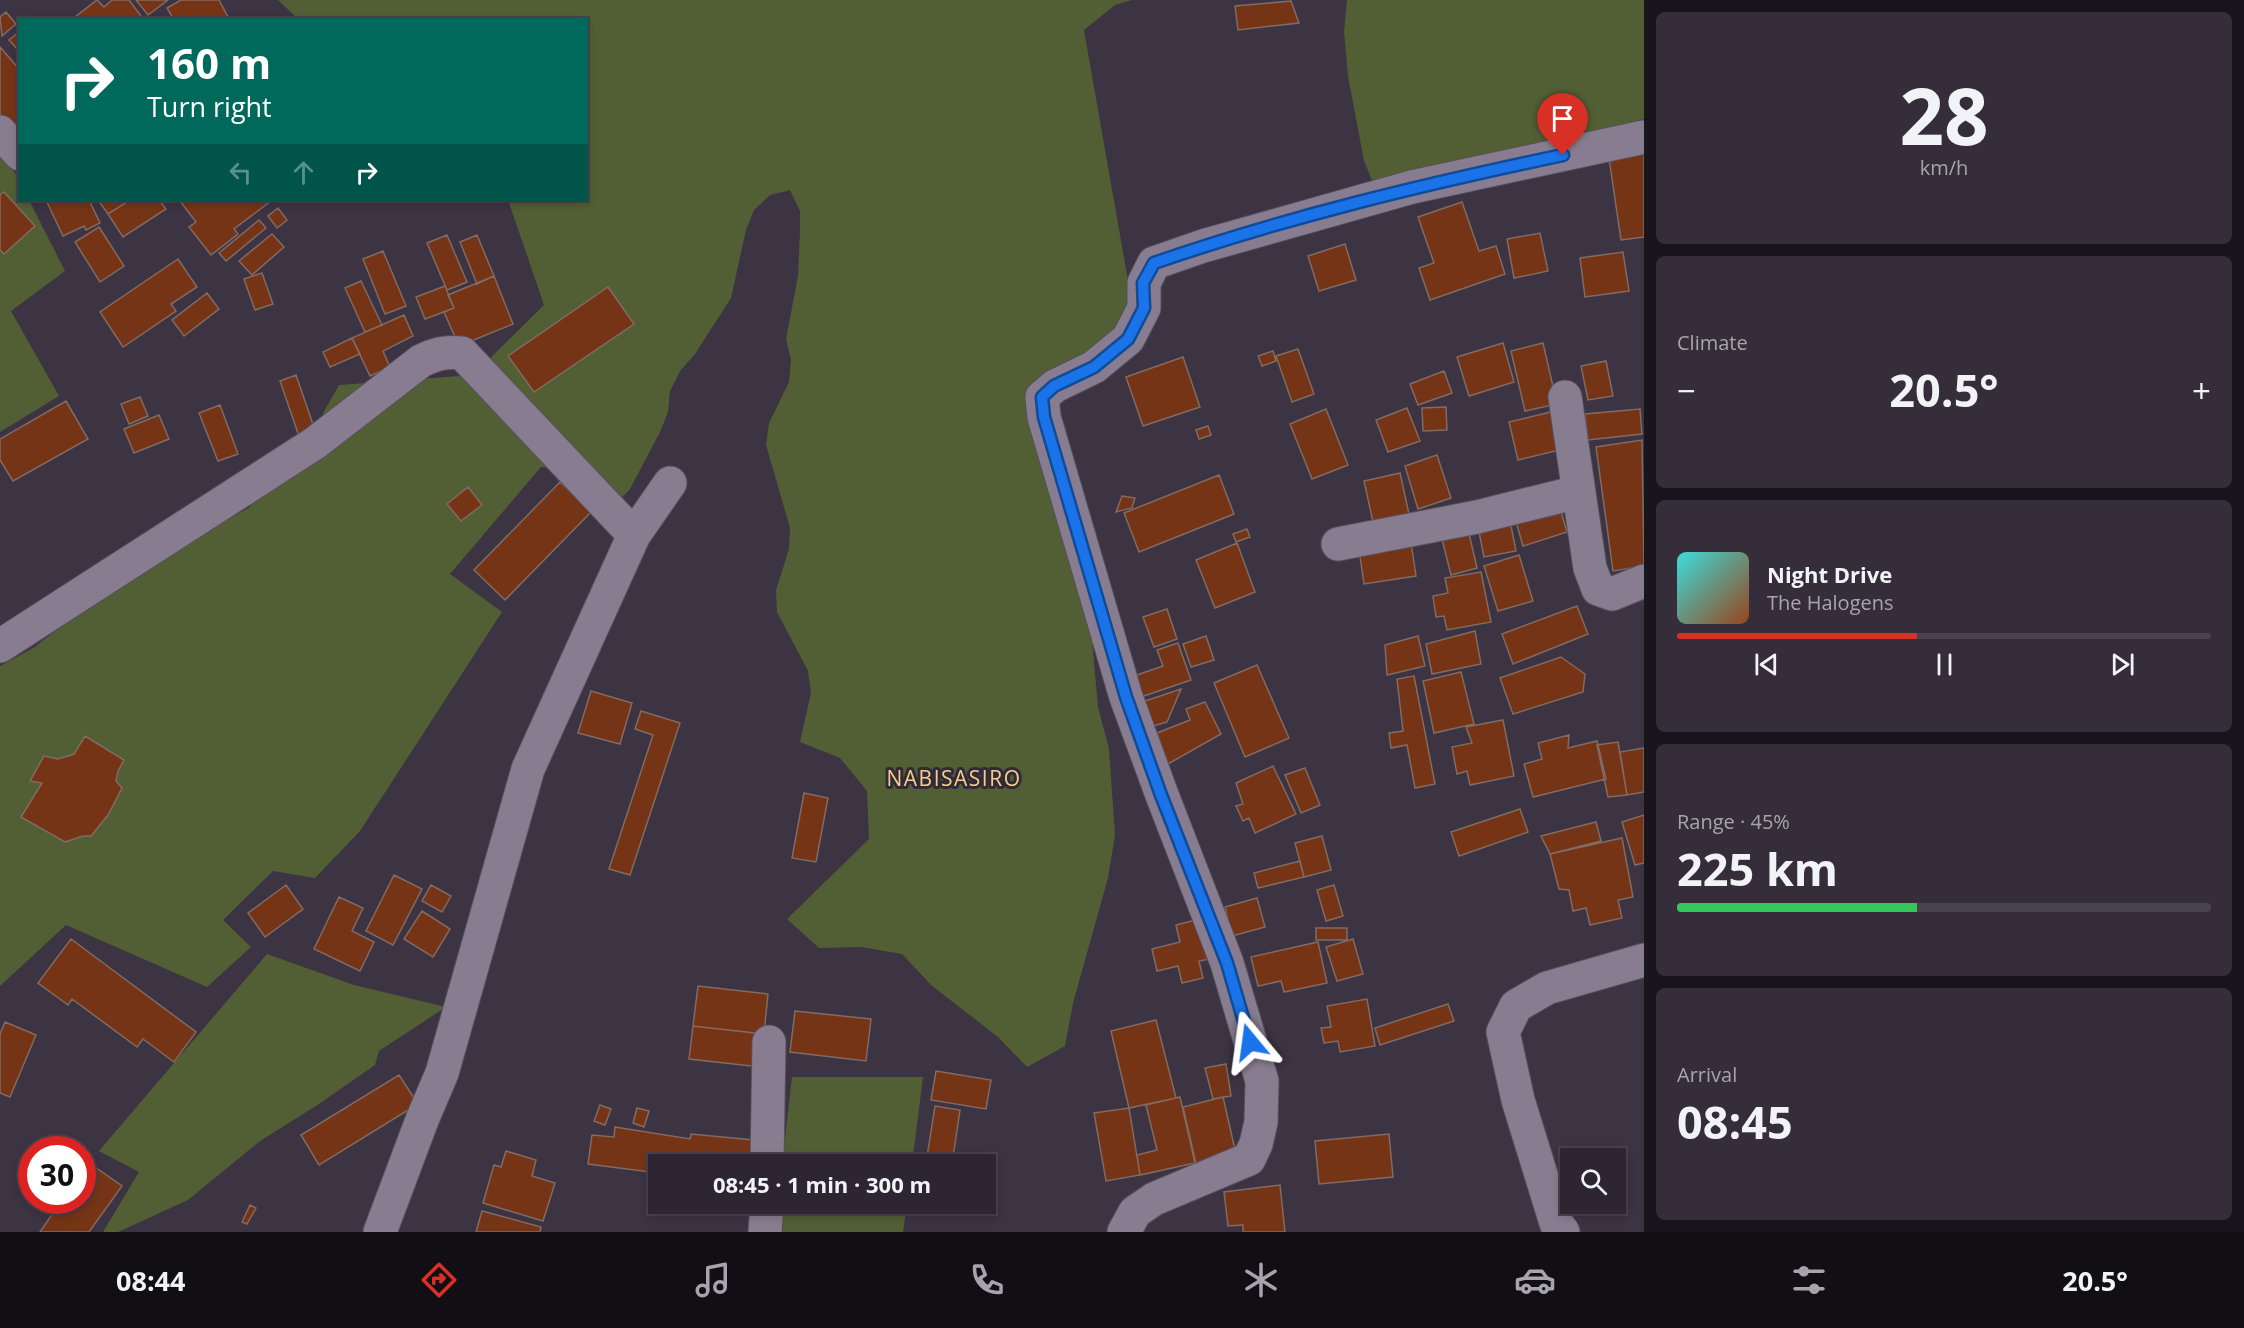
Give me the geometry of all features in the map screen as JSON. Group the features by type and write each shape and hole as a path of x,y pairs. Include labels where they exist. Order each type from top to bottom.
{"street":[{"path":"0,132 18,152"},
{"path":"1124,1232 1135,1212 1154,1199 1249,1158 1256,1144 1261,1122 1262,1081 1227,963 1161,795 1126,697 1044,417 1042,397 1054,386 1094,367 1128,339 1144,308 1143,283 1154,263 1203,246 1412,187 1644,137"},
{"path":"0,646 315,443 421,361 434,354 447,351 462,353 634,535"},
{"path":"1565,397 1590,568 1598,589 1612,594 1644,580"},
{"path":"380,1232 442,1073 528,769 634,535 670,483"},
{"path":"1338,544 1477,517 1578,492"},
{"path":"1563,1232 1556,1223 1518,1100 1503,1032 1516,1006 1547,988 1644,960"},
{"path":"767,1154 769,1042"},
{"path":"765,1232 766,1214"}],"green space":[{"path":"278,0 1132,0 1115,5 1084,30 1140,349 1051,390 1085,561 1098,707 1109,749 1115,835 1108,878 1073,1003 1065,1046 1027,1067 998,1037 931,985 902,954 861,947 819,948 787,919 869,839 867,791 840,758 800,742 811,693 808,671 777,612 776,590 789,549 790,528 766,445 769,423 789,382 791,360 786,339 798,276 800,231 800,211 790,190 770,195 754,210 746,230 731,298 695,354 680,371 670,391 668,412 660,432 630,489 617,503 578,470 541,467 450,574 502,612 360,831 315,878 273,871 223,920 251,947 207,987 66,925 0,986 0,666 35,647 119,580 250,507 261,478 337,448 323,413 339,385 473,375 544,305 508,201 588,201 588,18 297,18"},
{"path":"1347,0 1644,0 1644,119 1376,190 1364,161 1348,76 1344,32"},
{"path":"0,146 18,178 18,201 30,201 65,271 11,311 59,396 0,432"},
{"path":"267,954 354,985 446,1007 379,1051 375,1065 260,1141 188,1200 118,1232 103,1232 139,1172 99,1151"},
{"path":"792,1077 923,1077 913,1154 783,1154"},
{"path":"776,1214 905,1214 903,1232 774,1232"}],"building":[{"path":"97,0 104,7 112,0 129,0 142,18 76,18"},
{"path":"136,0 168,0 148,15"},
{"path":"181,0 219,0 228,17 173,18 167,8"},
{"path":"1291,1 1299,23 1238,30 1235,6"},
{"path":"6,12 16,24 2,36 0,17"},
{"path":"18,33 18,50 9,40"},
{"path":"0,47 18,68 18,135 0,116"},
{"path":"1644,153 1644,237 1621,240 1609,158"},
{"path":"4,192 35,226 4,254 0,250 0,195"},
{"path":"46,201 89,201 100,223 86,230 84,226 63,236"},
{"path":"99,201 128,201 108,214"},
{"path":"128,201 160,201 166,209 123,237 108,214"},
{"path":"180,201 271,201 234,229 238,234 211,255 189,227 196,222"},
{"path":"1462,202 1479,251 1496,246 1505,274 1430,300 1419,268 1434,263 1418,217"},
{"path":"278,208 287,220 277,228 268,216"},
{"path":"259,220 266,228 226,261 219,253"},
{"path":"99,227 124,266 100,282 75,242"},
{"path":"1540,233 1548,271 1514,278 1507,239"},
{"path":"272,234 284,247 252,275 239,261"},
{"path":"447,235 467,282 447,290 427,243"},
{"path":"477,235 494,276 477,284 460,242"},
{"path":"1345,244 1356,280 1319,291 1308,256"},
{"path":"383,251 406,306 385,314 363,259"},
{"path":"1623,252 1629,291 1585,297 1580,258"},
{"path":"178,259 197,287 171,304 176,311 123,347 100,312"},
{"path":"262,273 273,304 255,310 244,279"},
{"path":"494,276 513,324 459,346 444,312 454,308 448,295"},
{"path":"361,281 382,325 365,332 345,288"},
{"path":"445,286 454,308 425,319 416,297"},
{"path":"608,287 634,324 534,392 508,356"},
{"path":"207,293 219,309 184,336 172,320"},
{"path":"404,315 413,336 383,351 390,367 370,376 352,338"},
{"path":"352,338 360,354 330,367 323,352"},
{"path":"1503,343 1514,382 1469,396 1457,357"},
{"path":"1543,343 1557,404 1525,411 1511,351"},
{"path":"1298,349 1314,394 1292,402 1276,356"},
{"path":"1273,351 1276,361 1262,366 1258,356"},
{"path":"1183,357 1200,407 1143,426 1126,377"},
{"path":"1606,361 1613,396 1588,400 1581,366"},
{"path":"1444,371 1452,393 1418,405 1410,384"},
{"path":"296,375 317,436 301,442 280,381"},
{"path":"140,397 148,416 129,424 121,404"},
{"path":"66,401 88,439 13,481 0,460 0,439"},
{"path":"220,405 238,454 218,461 199,413"},
{"path":"1446,407 1447,430 1423,431 1422,408"},
{"path":"1407,408 1420,441 1388,452 1376,420"},
{"path":"1326,409 1348,465 1312,479 1290,424"},
{"path":"1640,409 1642,434 1588,440 1585,414"},
{"path":"1559,410 1568,448 1518,460 1509,422"},
{"path":"159,415 169,439 134,453 124,429"},
{"path":"1208,426 1211,435 1199,439 1196,430"},
{"path":"1642,440 1644,566 1613,571 1596,447"},
{"path":"1437,455 1451,498 1418,509 1405,466"},
{"path":"1400,473 1409,514 1373,522 1364,481"},
{"path":"1219,475 1234,514 1139,552 1124,513"},
{"path":"560,482 591,512 505,600 474,570"},
{"path":"468,487 482,505 461,521 447,504"},
{"path":"1122,496 1135,498 1132,508 1116,512"},
{"path":"1559,505 1567,532 1523,546 1515,518"},
{"path":"1510,521 1516,551 1484,557 1478,527"},
{"path":"1247,529 1250,537 1236,542 1233,534"},
{"path":"1468,529 1477,568 1451,575 1441,535"},
{"path":"1411,542 1416,576 1364,584 1359,550"},
{"path":"1237,543 1255,592 1215,608 1196,560"},
{"path":"1519,555 1533,601 1498,611 1484,566"},
{"path":"1481,572 1491,622 1447,630 1444,616 1436,617 1433,596 1448,593 1445,578"},
{"path":"1577,606 1588,634 1513,664 1502,634"},
{"path":"1167,609 1177,639 1154,647 1143,617"},
{"path":"1475,631 1481,664 1432,674 1426,644"},
{"path":"1206,636 1214,660 1191,667 1183,644"},
{"path":"1418,636 1425,666 1387,675 1385,645"},
{"path":"1178,643 1191,680 1138,698 1131,677 1163,666 1157,650"},
{"path":"1561,657 1585,674 1583,692 1513,714 1500,678"},
{"path":"1257,665 1289,738 1245,757 1214,683"},
{"path":"1461,672 1474,724 1434,733 1423,681"},
{"path":"1414,676 1435,784 1415,788 1407,745 1391,748 1389,733 1403,731 1397,679"},
{"path":"1181,689 1167,722 1150,727 1142,702"},
{"path":"591,691 632,703 620,744 578,733"},
{"path":"1205,702 1221,734 1168,764 1157,733 1190,720 1186,709"},
{"path":"641,711 680,723 630,875 609,869 653,735 635,729"},
{"path":"1503,720 1514,776 1470,785 1467,771 1457,774 1452,747 1472,743 1466,727"},
{"path":"1569,735 1568,748 1597,741 1606,779 1533,797 1524,764 1542,759 1538,743"},
{"path":"85,736 124,760 116,781 122,788 108,815 91,836 65,842 21,817 42,783 30,781 44,756 58,759 74,754"},
{"path":"1618,742 1627,795 1608,797 1597,745"},
{"path":"1644,748 1644,792 1627,795 1620,752"},
{"path":"1273,766 1296,814 1255,833 1249,818 1243,821 1236,806 1243,804 1236,783"},
{"path":"1305,768 1320,805 1301,813 1285,775"},
{"path":"804,793 828,798 816,862 792,858"},
{"path":"1520,809 1528,832 1459,856 1451,832"},
{"path":"1644,815 1644,863 1635,865 1622,822"},
{"path":"1596,822 1601,841 1550,854 1541,836"},
{"path":"1322,836 1331,870 1304,877 1295,843"},
{"path":"1622,838 1633,897 1618,900 1622,918 1590,925 1586,908 1573,911 1569,890 1559,889 1550,854"},
{"path":"1300,861 1304,877 1258,888 1254,873"},
{"path":"394,875 422,889 393,945 366,931"},
{"path":"286,885 303,909 265,937 248,913"},
{"path":"431,885 451,896 442,912 422,901"},
{"path":"1334,885 1343,916 1326,921 1317,890"},
{"path":"339,897 363,908 352,931 374,942 360,971 314,949"},
{"path":"1257,898 1265,927 1232,936 1225,907"},
{"path":"422,911 450,929 433,957 404,939"},
{"path":"1200,919 1210,959 1199,961 1203,978 1182,983 1178,966 1157,971 1152,949 1180,942 1176,925"},
{"path":"1316,928 1347,928 1347,940 1316,940"},
{"path":"71,939 196,1032 174,1062 143,1039 137,1047 72,999 68,1005 38,983"},
{"path":"1353,939 1363,974 1337,981 1326,947"},
{"path":"1318,942 1327,983 1284,992 1281,981 1258,986 1251,957"},
{"path":"698,986 768,994 764,1034 693,1026"},
{"path":"1367,999 1375,1046 1340,1052 1338,1041 1324,1043 1321,1028 1331,1027 1327,1006"},
{"path":"1448,1004 1454,1021 1380,1045 1375,1028"},
{"path":"795,1011 871,1019 866,1061 790,1052"},
{"path":"1156,1020 1176,1098 1129,1108 1111,1031"},
{"path":"5,1022 36,1035 10,1097 0,1093 0,1034"},
{"path":"693,1026 764,1034 760,1067 689,1059"},
{"path":"1226,1064 1231,1096 1213,1099 1205,1068"},
{"path":"936,1071 991,1080 986,1109 931,1100"},
{"path":"399,1075 418,1104 319,1165 301,1135"},
{"path":"1180,1097 1195,1163 1140,1175 1137,1155 1157,1150 1146,1105"},
{"path":"1223,1097 1236,1154 1196,1164 1183,1107"},
{"path":"600,1105 611,1109 605,1125 594,1121"},
{"path":"935,1106 960,1110 953,1154 927,1154"},
{"path":"637,1108 649,1111 644,1127 633,1123"},
{"path":"1129,1108 1140,1175 1106,1181 1094,1113"},
{"path":"615,1127 690,1139 691,1134 754,1140 752,1154 648,1154 648,1172 588,1164 592,1135 614,1137"},
{"path":"1389,1134 1393,1177 1319,1184 1315,1141"},
{"path":"506,1151 536,1160 532,1176 555,1183 543,1221 483,1203 494,1165 501,1167"},
{"path":"96,1168 122,1186 89,1232 40,1232 52,1214 96,1214"},
{"path":"1280,1185 1285,1232 1243,1232 1243,1225 1228,1226 1224,1192"},
{"path":"250,1205 256,1208 247,1224 242,1222"},
{"path":"482,1211 541,1227 540,1232 476,1232"}],"district":[{"name":"NABISASIRO","path":"954,779"}],"route":[{"path":"1250,1042 1227,963 1161,795 1126,697 1044,417 1042,397 1054,386 1094,367 1128,339 1144,308 1143,283 1154,263 1203,246 1412,187 1563,155"}]}
